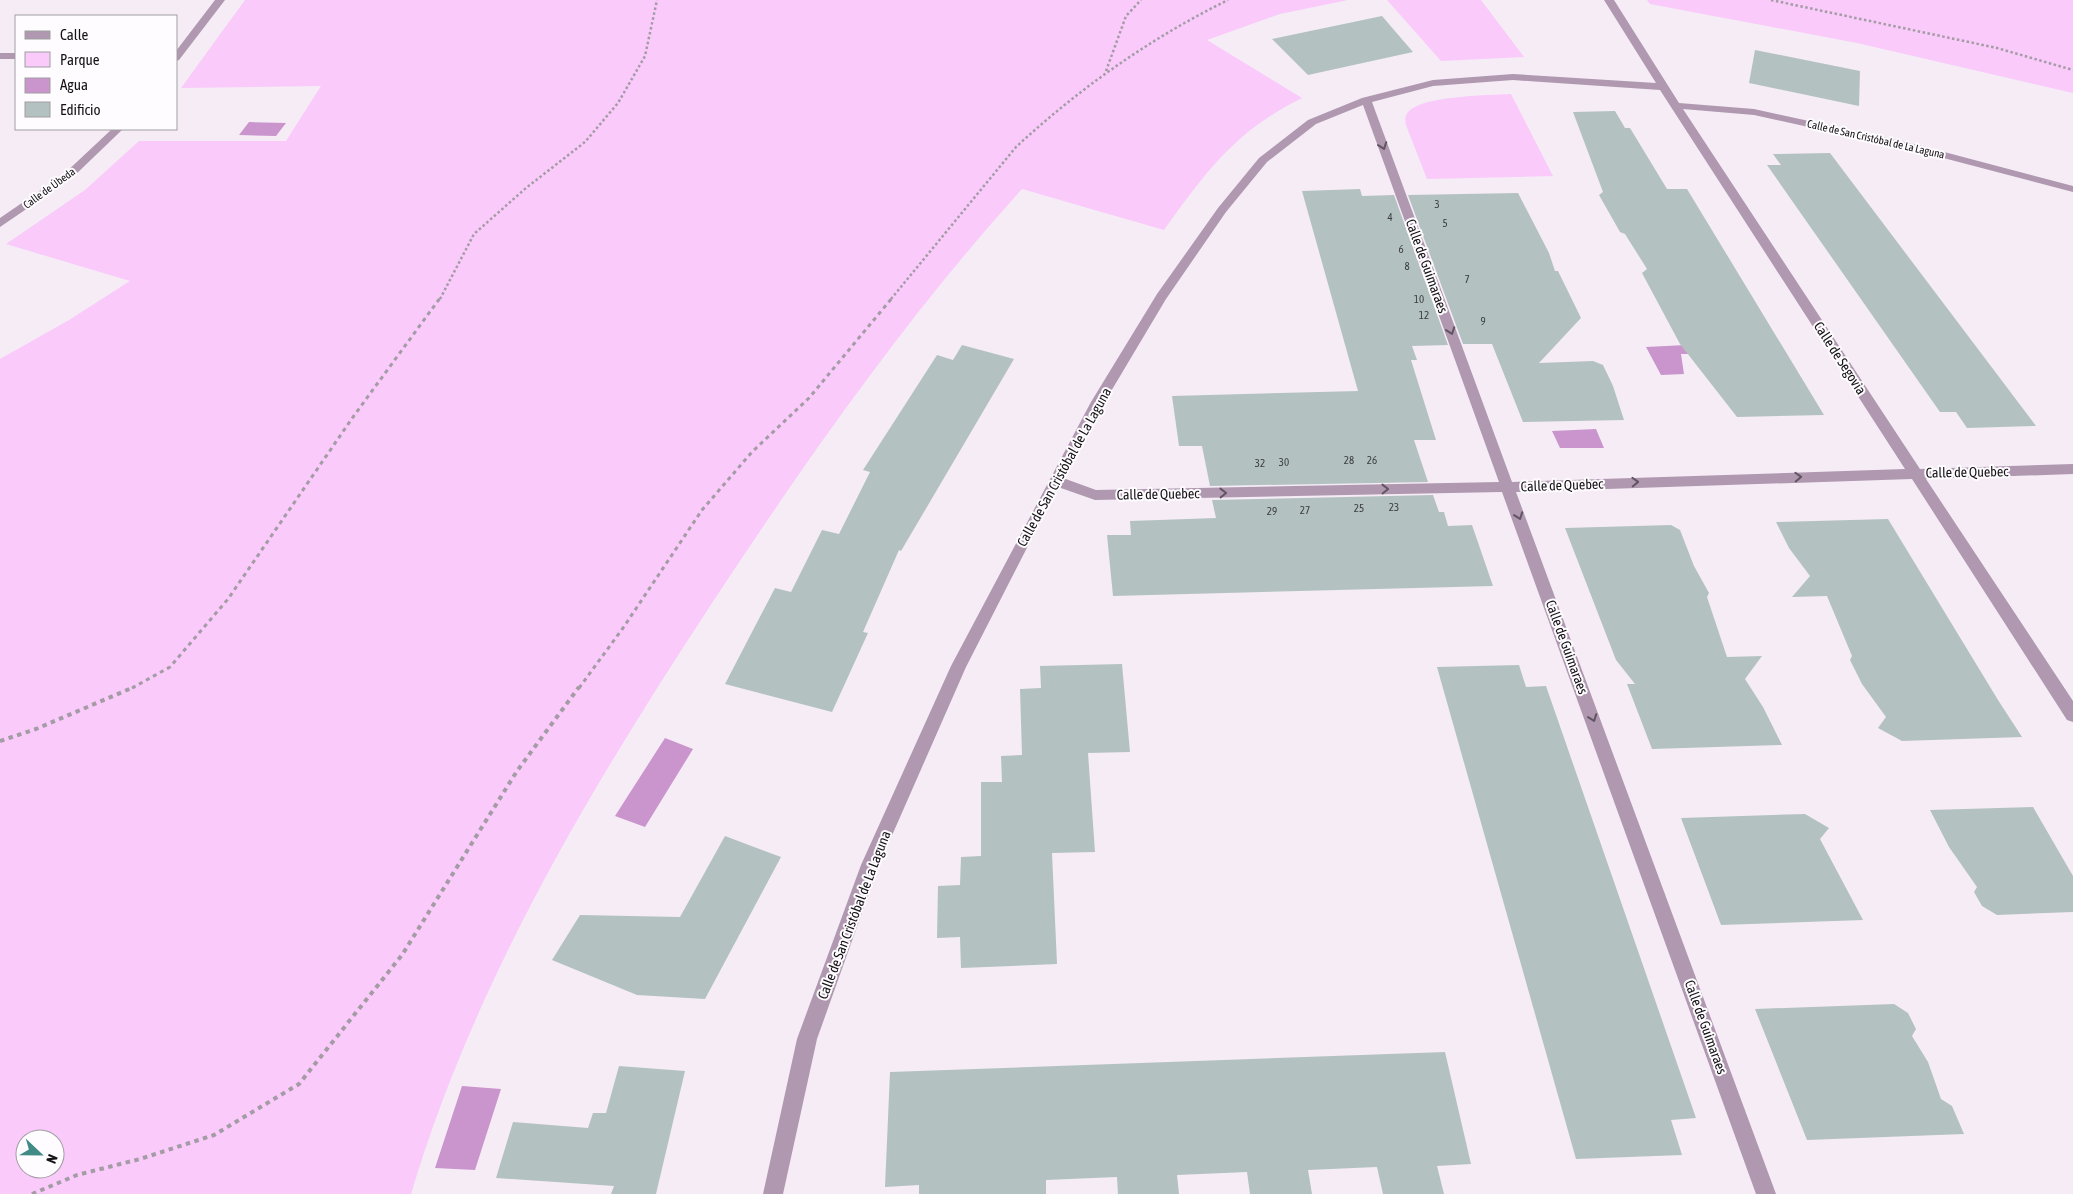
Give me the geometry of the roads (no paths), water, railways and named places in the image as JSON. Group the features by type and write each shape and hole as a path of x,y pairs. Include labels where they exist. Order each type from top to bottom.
{"street":[{"path":"178,54 220,0"},
{"name":"Calle de Segovia","path":"1609,0 1663,87 2073,715"},
{"path":"0,56 15,56"},
{"name":"Calle de San Cristóbal de La Laguna","path":"773,1194 807,1039 870,865 959,666 1055,480 1161,297 1222,210 1264,160 1312,122 1366,100 1433,83 1513,77 1663,87"},
{"name":"Calle de Guimaraes","path":"1366,100 1766,1194"},
{"name":"Calle de San Cristóbal de La Laguna","path":"1676,106 1737,109 1754,112 1914,147 2073,189"},
{"name":"Calle de Úbeda","path":"0,223 68,176 117,130"},
{"name":"Calle de Quebec","path":"1055,480 1095,495 1508,487 2073,469"}],"water":[{"path":"249,122 286,123 276,136 239,135"},
{"path":"1686,345 1691,354 1681,354 1684,374 1661,375 1646,347"},
{"path":"1596,429 1604,448 1560,448 1552,431"},
{"path":"665,738 693,749 645,827 615,816"},
{"path":"462,1086 501,1089 475,1170 435,1168"}]}
